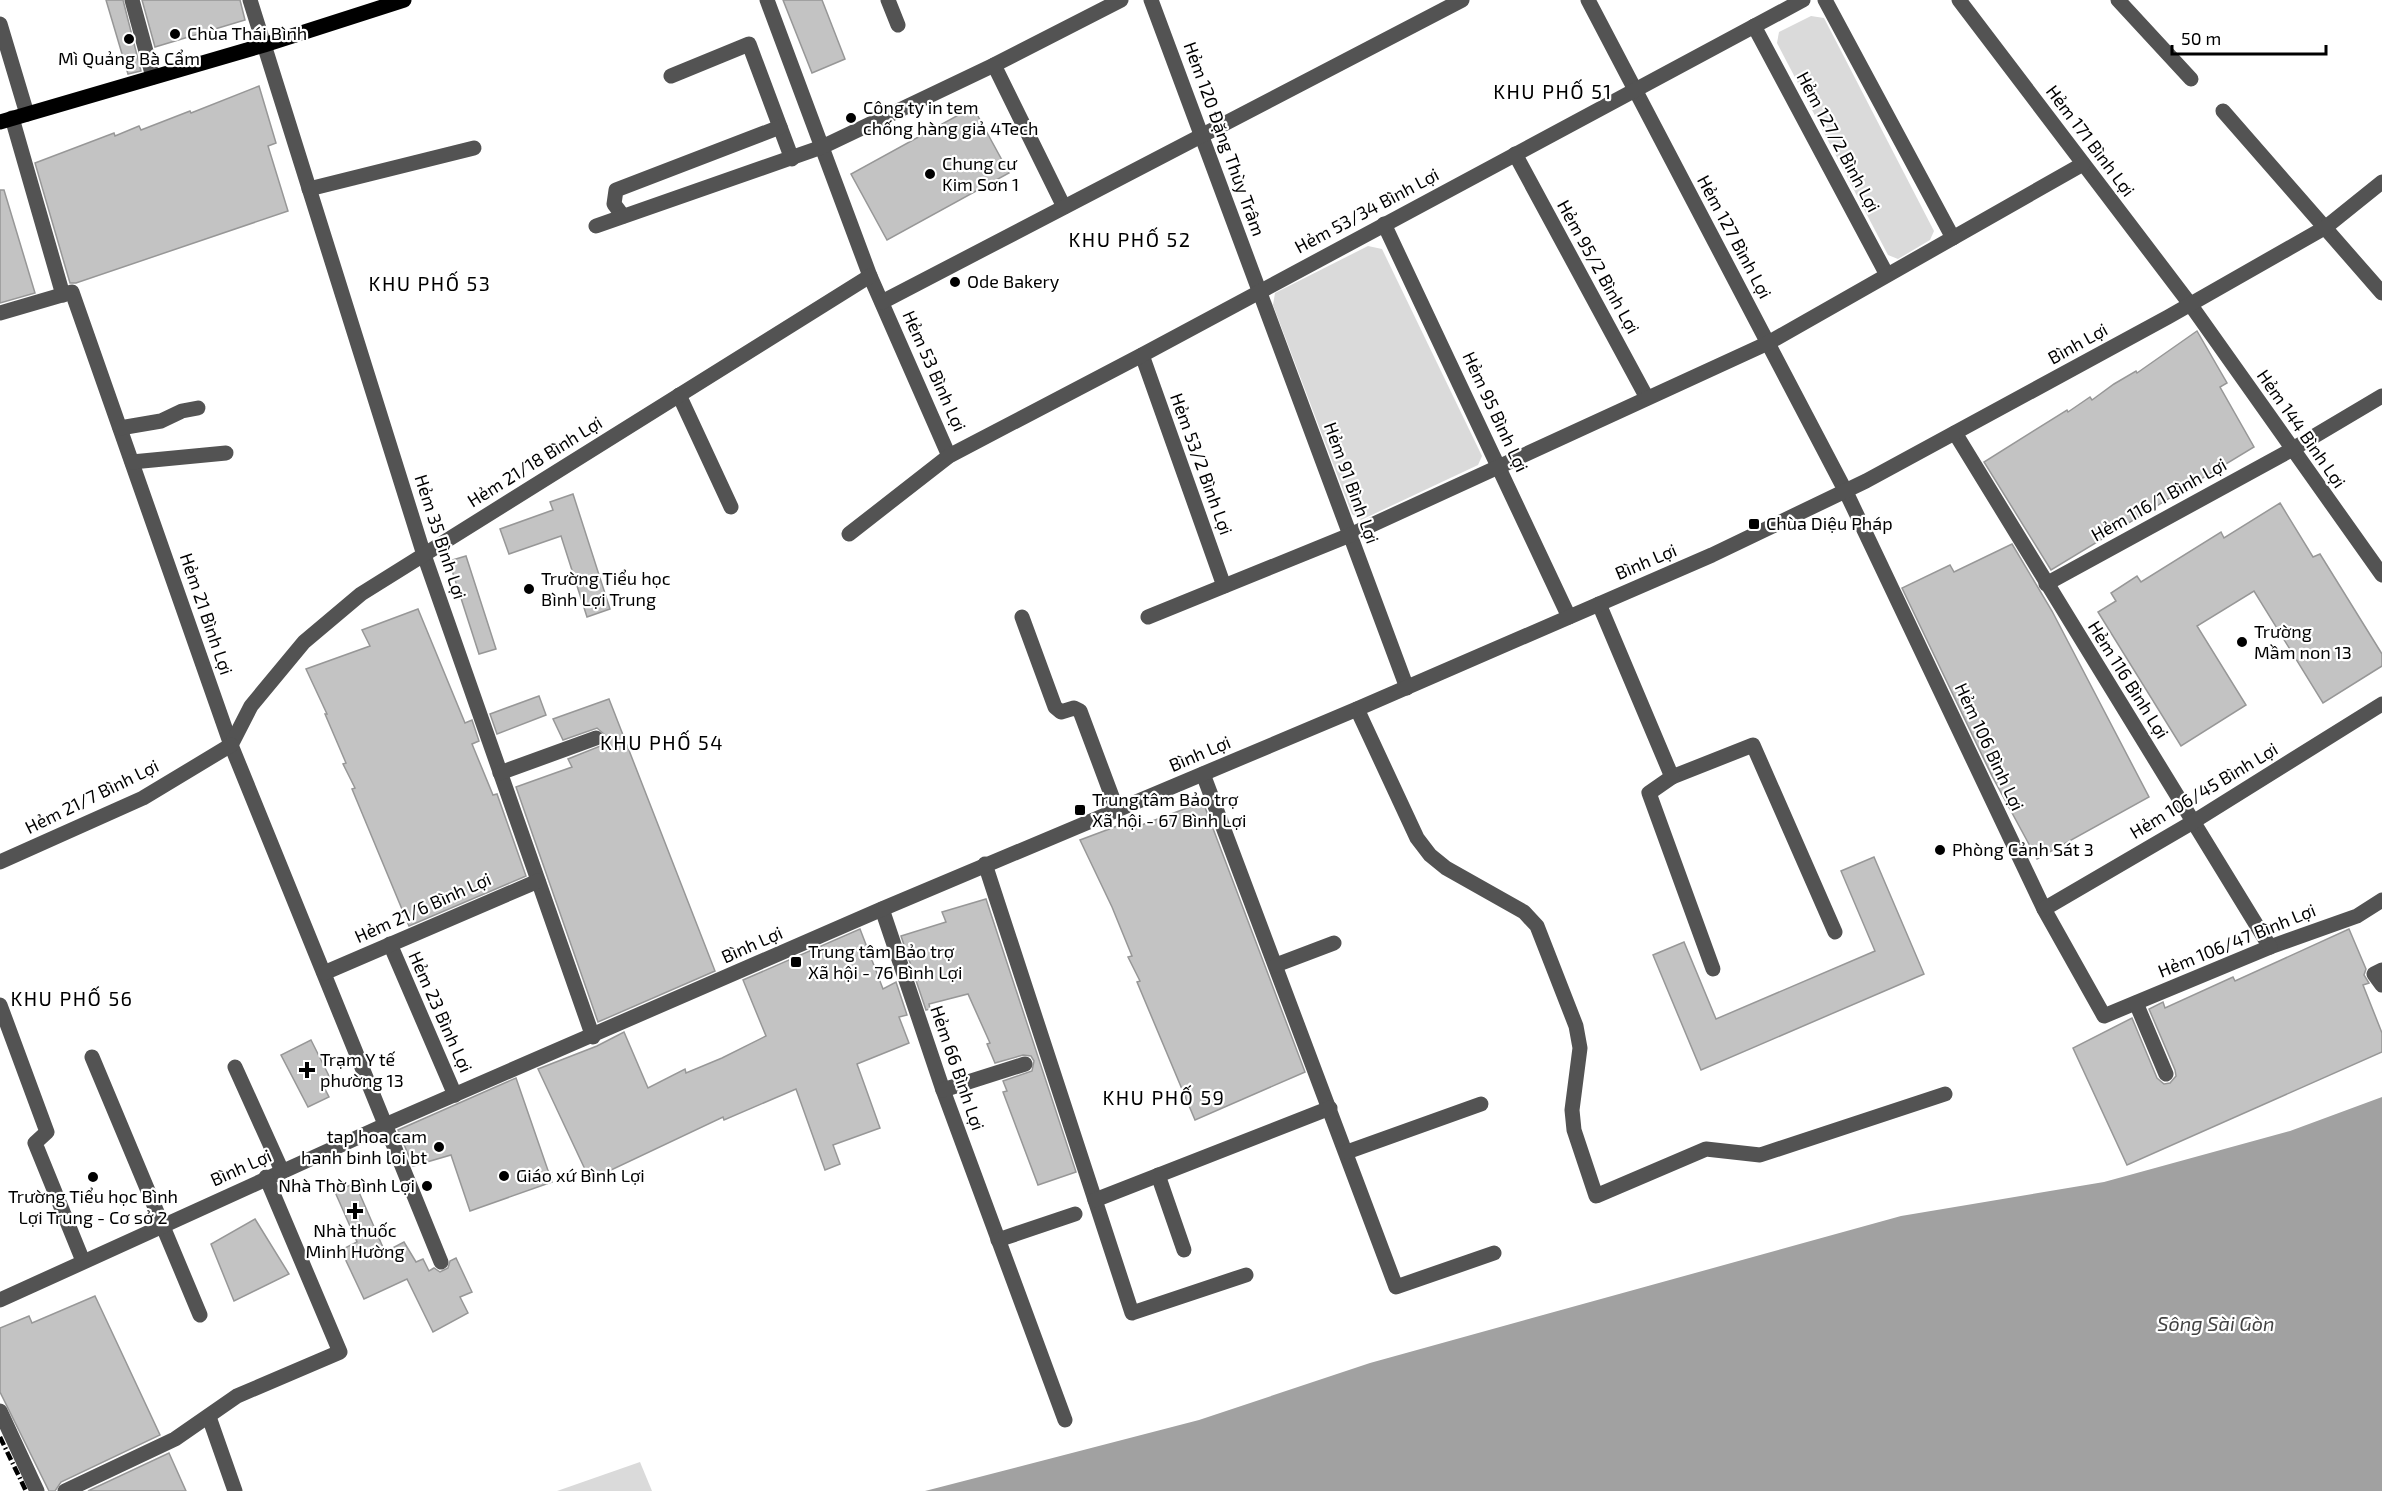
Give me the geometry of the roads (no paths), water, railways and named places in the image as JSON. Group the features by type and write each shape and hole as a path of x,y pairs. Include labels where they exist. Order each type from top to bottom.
{"main road":[{"path":"13,118 264,45 404,0"}],"street":[{"path":"132,0 153,77"},
{"name":"Hẻm 35 Bình Lợi","path":"250,0 424,555 593,1037"},
{"name":"Hẻm 53 Bình Lợi","path":"767,0 870,276 949,456"},
{"path":"888,0 898,25"},
{"path":"596,226 822,147 994,65 1120,0"},
{"name":"Hẻm 120 Đặng Thùy Trâm","path":"1151,0 1260,291"},
{"path":"882,302 1462,0"},
{"name":"Hẻm 127 Bình Lợi","path":"1588,0 1846,492"},
{"name":"Hẻm 53/34 Bình Lợi","path":"849,534 949,456 1142,355 1803,0"},
{"path":"1824,0 1953,238"},
{"name":"Hẻm 171 Bình Lợi","path":"1959,0 2190,304"},
{"path":"2118,0 2191,79"},
{"path":"0,24 13,118 63,295 0,313"},
{"name":"Hẻm 127/2 Bình Lợi","path":"1754,26 1887,275"},
{"path":"671,76 749,44 792,159"},
{"path":"994,65 1064,207"},
{"path":"2223,111 2382,293"},
{"path":"623,216 614,204 616,190 780,127"},
{"path":"309,189 474,148"},
{"name":"Hẻm 95/2 Bình Lợi","path":"1515,154 1647,398"},
{"path":"1148,617 1350,535 1768,343 2083,164"},
{"name":"Bình Lợi","path":"0,1300 385,1125 593,1037 985,864 1407,688 1712,555 1846,492 2190,304 2326,227 2382,182"},
{"name":"Hẻm 95 Bình Lợi","path":"1384,224 1500,466 1569,617"},
{"name":"Hẻm 21/18 Bình Lợi","path":"231,745 250,706 304,642 361,594 870,276"},
{"name":"Hẻm 21 Bình Lợi","path":"63,295 72,291 231,745 441,1262"},
{"name":"Hẻm 91 Bình Lợi","path":"1260,291 1407,688"},
{"name":"Hẻm 144 Bình Lợi","path":"2190,304 2291,450 2382,575"},
{"name":"Hẻm 53/2 Bình Lợi","path":"1142,355 1224,586"},
{"path":"679,395 731,507"},
{"name":"Hẻm 116/1 Bình Lợi","path":"2046,584 2291,450 2382,396"},
{"path":"120,428 161,421 182,411 198,408"},
{"name":"Hẻm 116 Bình Lợi","path":"1956,433 2046,584 2270,946"},
{"path":"132,462 226,453"},
{"name":"Hẻm 106 Bình Lợi","path":"1846,492 2044,909 2104,1016"},
{"path":"1599,604 1672,777"},
{"path":"1022,617 1055,707 1061,712 1074,708 1080,711 1117,810"},
{"name":"Hẻm 106/45 Bình Lợi","path":"2044,909 2193,822 2382,704"},
{"path":"1357,709 1417,838 1430,855 1446,868 1524,912 1537,926 1576,1026 1580,1048 1572,1110 1574,1130 1596,1196 1706,1149 1760,1155 1945,1094"},
{"path":"500,773 596,738"},
{"name":"Hẻm 21/7 Bình Lợi","path":"0,862 143,798 231,745"},
{"path":"1713,969 1649,793 1672,777 1753,745 1835,932"},
{"path":"1203,774 1396,1287 1494,1252"},
{"path":"985,864 1132,1313 1246,1275"},
{"name":"Hẻm 21/6 Bình Lợi","path":"324,973 538,880"},
{"name":"Hẻm 106/47 Bình Lợi","path":"2104,1016 2270,946 2357,916 2382,900"},
{"name":"Hẻm 66 Bình Lợi","path":"882,909 943,1090 1065,1420"},
{"path":"1276,965 1334,943"},
{"name":"Hẻm 23 Bình Lợi","path":"390,944 455,1095"},
{"path":"2382,970 2374,974 2382,985"},
{"path":"2136,1003 2166,1074"},
{"path":"0,1005 47,1132 35,1143 83,1261"},
{"path":"92,1057 200,1315"},
{"path":"943,1090 1025,1064"},
{"path":"235,1067 282,1171"},
{"path":"1347,1152 1481,1104"},
{"path":"1095,1200 1330,1108"},
{"path":"1158,1175 1184,1250"},
{"path":"65,1491 175,1439 237,1396 340,1352 266,1178"},
{"path":"998,1240 1074,1215"},
{"path":"0,1411 37,1491"},
{"path":"209,1417 235,1491"}],"water":[{"name":"Sông Sài Gòn","path":"2382,1097 2382,1491 925,1491 1199,1420 1370,1363 1901,1216 2104,1182 2290,1131"}],"railway":[{"path":"0,1437 26,1491"}],"place":[{"name":"Chùa Thái Bình","path":"175,34"},
{"name":"Mì Quảng Bà Cẩm","path":"129,39"},
{"name":"Công ty in tem chống hàng giả 4Tech","path":"851,118"},
{"name":"Chung cư Kim Sơn 1","path":"930,174"},
{"name":"Ode Bakery","path":"955,282"},
{"name":"Chùa Diệu Pháp","path":"1754,524"},
{"name":"Trường Tiểu học Bình Lợi Trung","path":"529,589"},
{"name":"Trường Mầm non 13","path":"2242,642"},
{"name":"Trung tâm Bảo trợ Xã hội - 67 Bình Lợi","path":"1080,810"},
{"name":"Phòng Cảnh Sát 3","path":"1940,850"},
{"name":"Trung tâm Bảo trợ Xã hội - 76 Bình Lợi","path":"796,962"},
{"name":"Trạm Y tế phường 13","path":"307,1070"},
{"name":"tap hoa cam hanh binh loi bt","path":"439,1147"},
{"name":"Giáo xứ Bình Lợi","path":"504,1176"},
{"name":"Trường Tiểu học Bình Lợi Trung - Cơ sở 2","path":"93,1177"},
{"name":"Nhà Thờ Bình Lợi","path":"427,1186"},
{"name":"Nhà thuốc Minh Hường","path":"355,1211"}],"district":[{"name":"KHU PHỐ 51","path":"1553,92"},
{"name":"KHU PHỐ 52","path":"1130,240"},
{"name":"KHU PHỐ 53","path":"430,284"},
{"name":"KHU PHỐ 54","path":"662,743"},
{"name":"KHU PHỐ 56","path":"72,999"},
{"name":"KHU PHỐ 59","path":"1164,1098"}]}
